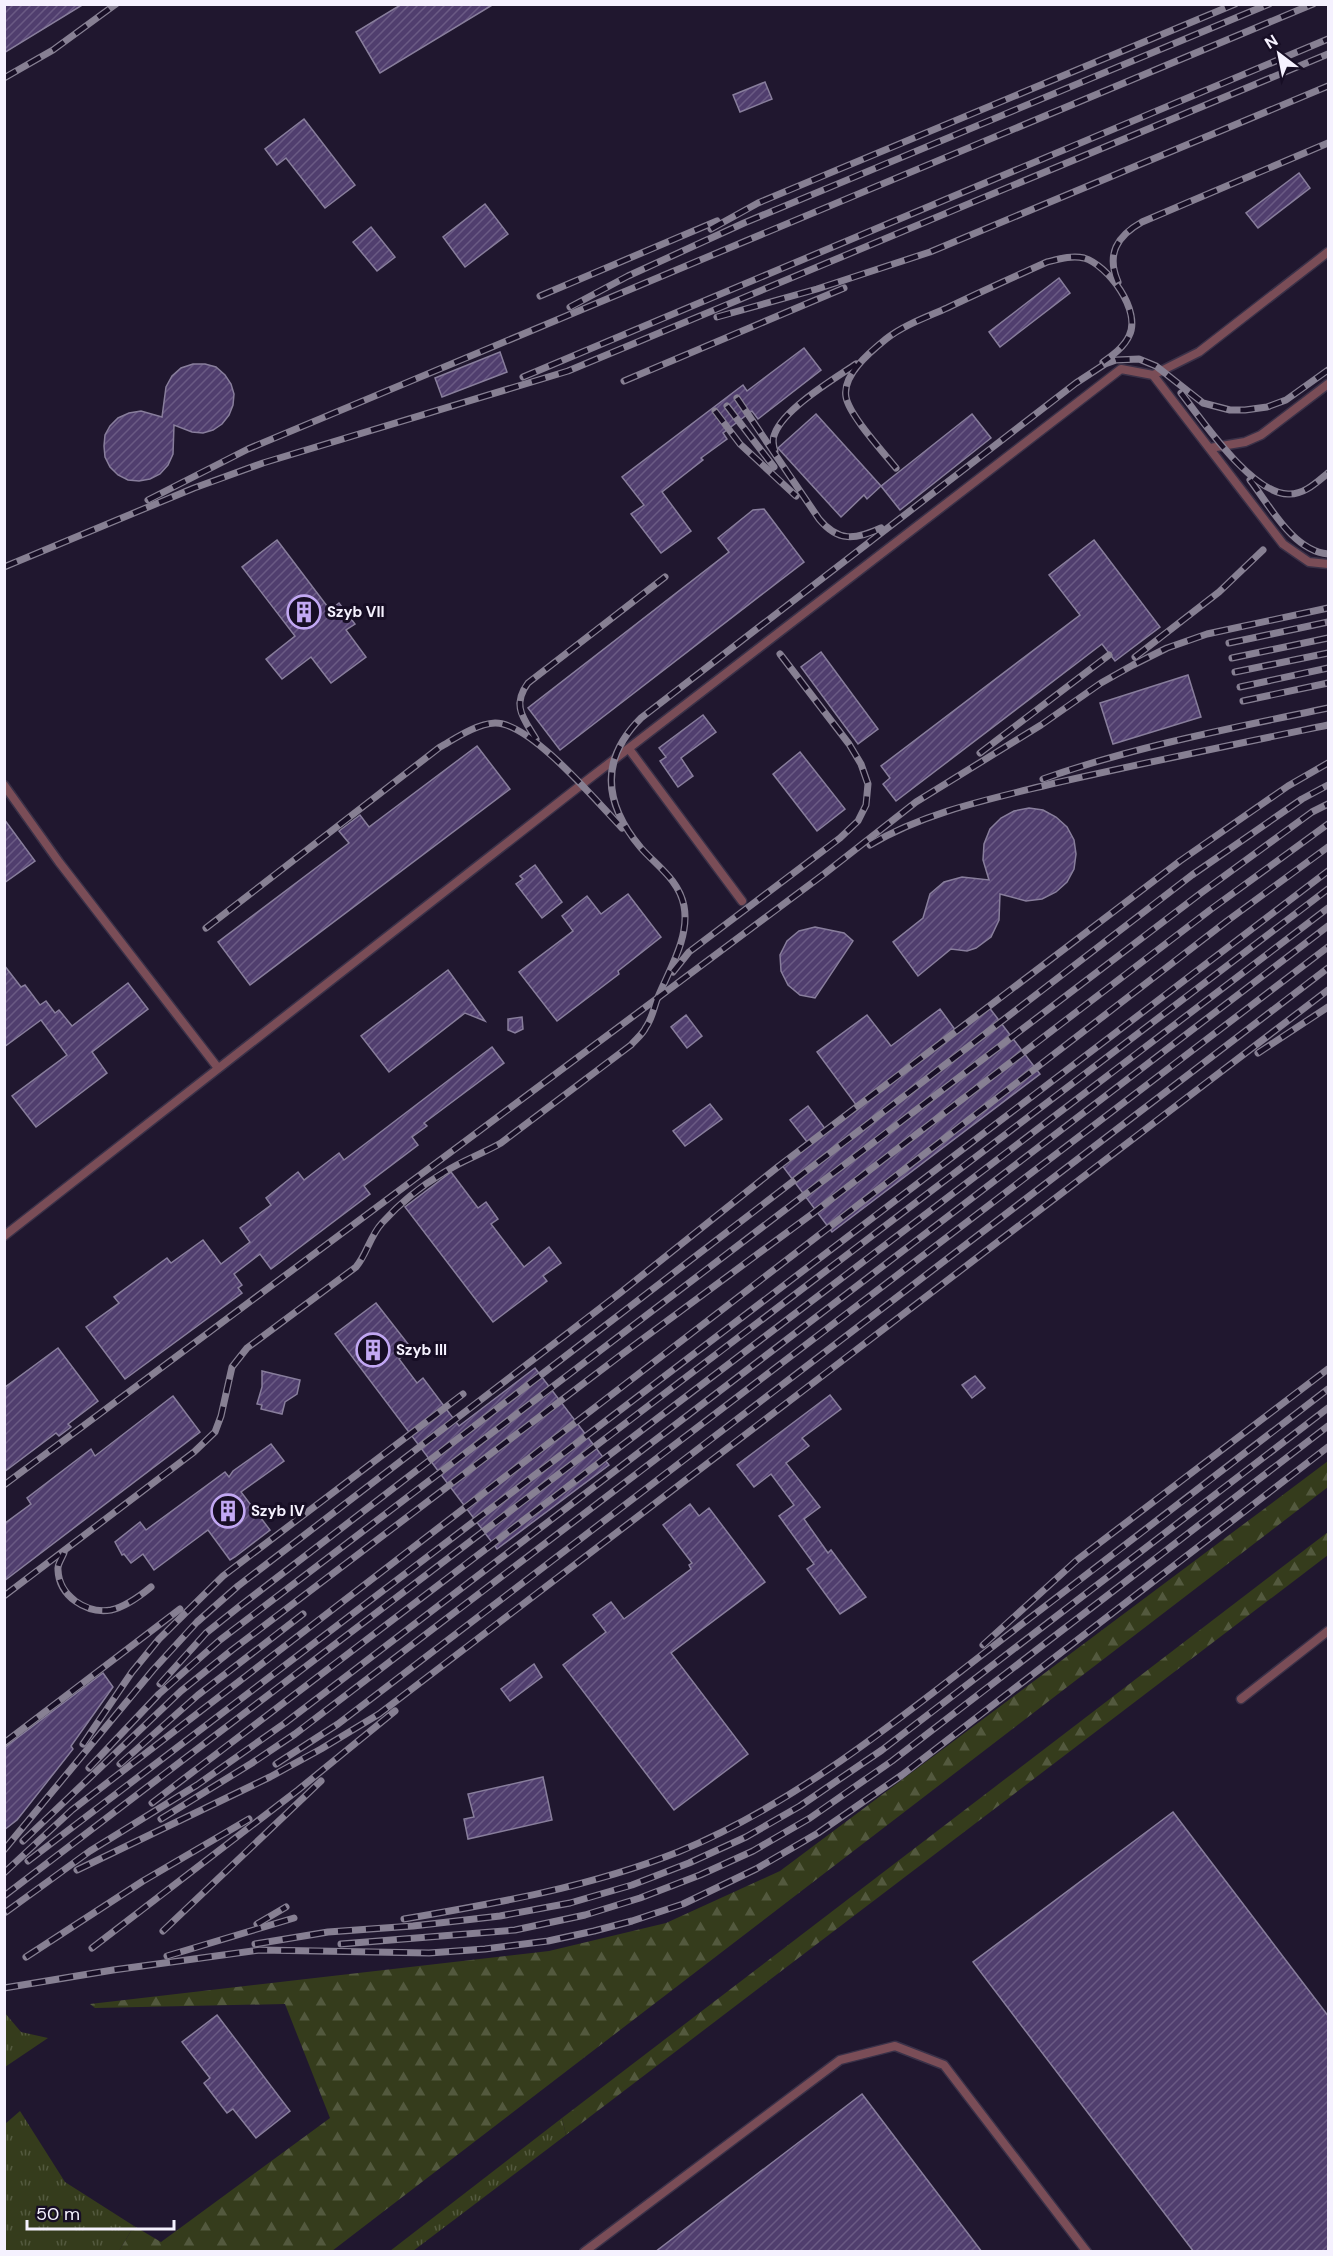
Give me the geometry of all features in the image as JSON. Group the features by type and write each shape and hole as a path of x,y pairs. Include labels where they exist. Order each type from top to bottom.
{"lane":[{"path":"4,1236 1121,369 1153,375 1199,352 1329,252"},
{"path":"1153,375 1283,544 1309,562 1329,564"},
{"path":"1210,448 1245,442 1262,435 1329,384"},
{"path":"629,749 742,901"},
{"path":"4,785 59,862 218,1068"},
{"path":"1240,1699 1329,1632"},
{"path":"584,2252 840,2060 895,2046 944,2065 1087,2252"}],"green space":[{"path":"1328,1461 1328,1487 332,2251 119,2251 134,2226 161,2242 330,2118 285,2004 95,2008 90,2004 549,1951 666,1923 780,1871"},
{"path":"1328,1532 1328,1555 566,2135 562,2118"},
{"path":"5,2013 21,2032 48,2038 5,2067"},
{"path":"20,2111 65,2182 134,2226 119,2251 5,2252 5,2124"},
{"path":"562,2118 566,2135 413,2251 390,2251"}],"building":[{"path":"4,4 84,4 4,53"},
{"path":"402,4 494,4 380,73 356,32"},
{"path":"765,82 772,99 740,112 733,95"},
{"path":"304,119 355,185 325,208 286,158 277,165 265,149"},
{"path":"1299,173 1310,188 1258,228 1246,213"},
{"path":"485,204 508,234 465,267 443,237"},
{"path":"371,227 395,257 377,271 353,242"},
{"path":"1059,278 1070,293 1000,347 989,332"},
{"path":"804,348 821,370 758,419 752,411 723,433 727,439 662,492 691,531 661,553 631,514 644,505 622,477 743,385 747,391"},
{"path":"500,352 507,372 442,397 435,378"},
{"path":"193,364 216,367 225,375 234,394 229,415 222,424 203,433 192,432 174,425 173,454 168,465 160,474 139,481 128,480 118,475 110,467 105,457 105,435 110,426 118,418 129,413 141,411 162,417 166,387 172,376 181,368"},
{"path":"816,414 881,486 867,499 864,495 841,517 778,448"},
{"path":"972,414 991,438 900,510 881,486"},
{"path":"764,509 804,562 560,750 528,708 729,552 718,538 753,510"},
{"name":"Szyb VII","path":"277,540 330,610 339,603 355,624 346,630 366,657 331,683 311,657 282,679 266,659 295,636 242,567"},
{"path":"1094,540 1160,627 1115,661 1102,644 896,801 883,784 890,778 881,766 1080,615 1049,575"},
{"path":"821,652 878,729 858,744 801,667"},
{"path":"1188,675 1201,717 1113,744 1100,703"},
{"path":"703,715 716,732 681,758 693,776 678,787 660,761 666,757 659,748"},
{"path":"477,746 510,789 250,985 218,942 349,843 339,831 360,815 369,827"},
{"path":"800,752 845,809 817,831 773,774"},
{"path":"1029,808 1043,810 1056,817 1067,827 1074,840 1076,854 1074,869 1067,882 1056,892 1042,899 1026,901 1000,894 999,920 991,937 976,948 967,951 951,949 918,976 893,942 923,918 930,894 944,882 962,877 989,880 983,860 984,844 990,829 1001,818 1014,811"},
{"path":"4,819 35,861 4,883"},
{"path":"535,865 562,902 542,918 516,884 523,879 520,876"},
{"path":"628,894 661,937 618,971 619,974 557,1021 519,972 573,931 562,916 587,896 601,914"},
{"path":"815,927 844,933 853,941 815,998 800,995 788,985 781,971 780,955 787,941 799,931"},
{"path":"4,965 21,987 25,985 40,1005 46,1001 55,1013 59,1010 72,1026 128,983 148,1009 92,1052 107,1073 36,1127 12,1096 67,1055 41,1020 4,1047"},
{"path":"448,970 485,1021 465,1013 389,1072 361,1036"},
{"path":"988,1006 1040,1074 832,1232 781,1164 808,1143 790,1120 808,1106 826,1130 857,1106 817,1052 867,1015 891,1046 940,1009 956,1031"},
{"path":"686,1015 702,1036 687,1048 671,1027"},
{"path":"522,1017 523,1029 515,1033 508,1030 508,1019"},
{"path":"492,1047 504,1063 424,1123 427,1126 412,1137 418,1145 364,1186 370,1194 271,1269 260,1254 234,1274 242,1285 238,1288 242,1293 125,1379 86,1327 119,1303 114,1297 167,1258 171,1263 203,1240 221,1264 250,1242 240,1228 271,1205 266,1198 298,1172 304,1180 339,1153 344,1160"},
{"path":"710,1104 722,1119 685,1146 673,1131"},
{"path":"451,1172 478,1208 486,1202 498,1219 491,1224 524,1267 549,1247 561,1263 543,1276 547,1281 493,1322 405,1207"},
{"path":"376,1303 412,1349 399,1359 417,1383 423,1378 459,1426 535,1368 609,1465 497,1549 335,1334"},
{"path":"58,1348 98,1401 68,1424 71,1427 59,1436 56,1433 4,1472 4,1388"},
{"path":"262,1371 300,1380 297,1394 285,1402 282,1414 261,1409 262,1405 257,1404 262,1387"},
{"path":"975,1376 985,1388 972,1398 962,1385"},
{"path":"830,1395 841,1409 802,1438 809,1446 786,1463 820,1507 804,1519 828,1553 831,1550 866,1597 840,1614 807,1569 814,1564 779,1516 794,1505 771,1474 754,1487 737,1465"},
{"path":"173,1396 200,1432 4,1581 4,1524 31,1504 27,1498 91,1449 95,1456"},
{"path":"271,1444 284,1461 241,1492 270,1530 235,1557 230,1560 208,1530 154,1570 143,1554 131,1563 124,1554 122,1555 115,1542 140,1522 146,1530 225,1472 229,1477 233,1471"},
{"path":"690,1504 699,1516 709,1508 765,1582 671,1653 748,1754 674,1810 563,1665 606,1632 593,1615 611,1602 624,1619 691,1569 689,1565 692,1563 663,1525"},
{"path":"534,1664 542,1677 510,1701 501,1689"},
{"path":"103,1673 113,1687 71,1746 73,1749 17,1820 4,1830 4,1748"},
{"path":"543,1777 552,1820 468,1839 464,1819 474,1817 468,1794"},
{"path":"1173,1812 1329,2017 1329,2252 1194,2252 973,1962"},
{"path":"217,2015 290,2111 256,2138 233,2109 227,2113 204,2083 210,2078 182,2042"},
{"path":"862,2094 982,2252 655,2252"}],"railway":[{"path":"4,78 53,50 116,4"},
{"path":"711,229 758,203 1235,4"},
{"path":"570,307 628,276 744,223 1269,4"},
{"path":"148,500 248,449 1313,4"},
{"path":"523,377 1328,39"},
{"path":"4,567 194,488 263,463 568,371 1328,54"},
{"path":"717,317 817,289 930,252 1328,86"},
{"path":"1118,282 1113,263 1114,254 1120,240 1133,227 1328,143"},
{"path":"540,296 717,221"},
{"path":"896,468 853,414 846,397 846,389 848,380 865,357 886,339 908,325 1047,262 1079,257 1093,262 1112,279 1127,302 1131,314 1132,326 1127,340 1103,362"},
{"path":"624,381 844,288"},
{"path":"4,1596 194,1452 215,1432 232,1367 247,1348 356,1267 378,1228 403,1202 450,1169 501,1143 631,1045 643,1032 677,953 685,918 684,906 677,888 629,832 619,815 614,799 611,782 618,750 627,734 641,718 1076,383 1105,364 1116,360 1139,359 1156,366 1203,403 1230,410 1267,407 1286,400 1328,370"},
{"path":"775,451 774,435 780,423 799,404 856,364"},
{"path":"1181,393 1229,454 1259,482 1274,491 1294,494 1310,487 1328,473"},
{"path":"737,398 826,526 833,532 847,537 863,535 881,528"},
{"path":"727,406 774,467"},
{"path":"715,411 740,444 796,496"},
{"path":"1250,480 1283,526 1293,536 1315,551 1328,554"},
{"path":"1135,657 1219,592 1263,550"},
{"path":"536,739 524,719 520,706 520,699 528,683 665,577"},
{"path":"4,1485 824,874 916,802 1041,725 1101,683 1167,648 1207,634 1328,608"},
{"path":"1229,643 1328,622"},
{"path":"1232,658 1328,638"},
{"path":"1235,672 1328,653"},
{"path":"673,972 689,952 840,838 858,821 866,805 868,784 861,764 849,744 780,654"},
{"path":"980,753 1109,655"},
{"path":"1240,687 1328,668"},
{"path":"1243,701 1328,683"},
{"path":"1043,779 1149,747 1328,708"},
{"path":"206,928 440,747 466,732 488,724 509,726 526,735 562,765 622,828"},
{"path":"870,845 935,815 981,801 1328,725"},
{"path":"4,1850 153,1670 197,1622 238,1586 620,1293 779,1166 1180,861 1288,786 1328,763"},
{"path":"160,1684 206,1633 240,1606 1192,875 1302,799 1328,785"},
{"path":"89,1768 159,1694 220,1640 1201,893 1312,812 1328,804"},
{"path":"23,1841 181,1691 232,1650 621,1355 812,1214 1210,910 1328,824"},
{"path":"4,1873 72,1810 1227,921 1328,847"},
{"path":"28,1861 1328,871"},
{"path":"4,1896 1328,889"},
{"path":"152,1803 1328,908"},
{"path":"6,1912 90,1851 197,1785 285,1723 1328,926"},
{"path":"161,1819 295,1734 1328,947"},
{"path":"276,1764 338,1724 1328,968"},
{"path":"77,1870 270,1777 379,1714 1328,990"},
{"path":"1258,1053 1328,1007"},
{"path":"983,1645 1077,1560 1328,1369"},
{"path":"404,1919 543,1893 611,1875 678,1852 764,1810 805,1785 883,1731 1328,1389"},
{"path":"83,1744 132,1672 159,1639 223,1576 463,1394"},
{"path":"255,1944 328,1932 413,1926 500,1916 570,1903 632,1885 689,1863 746,1837 800,1806 882,1750 1328,1408"},
{"path":"341,1944 515,1930 585,1915 640,1898 700,1875 753,1851 810,1818 892,1761 1328,1426"},
{"path":"4,1988 113,1970 260,1950 429,1953 485,1949 548,1941 594,1931 683,1904 756,1869 818,1833 902,1775 1328,1447"},
{"path":"64,1553 58,1566 63,1588 84,1606 102,1610 116,1609 151,1587"},
{"path":"4,1743 180,1609"},
{"path":"120,1764 198,1695 303,1614"},
{"path":"92,1948 298,1790 395,1711"},
{"path":"163,1931 321,1781"},
{"path":"26,1957 143,1881 249,1819"},
{"path":"257,1924 286,1907"},
{"path":"167,1956 294,1918"}],"place":[{"name":"Szyb VII","path":"304,612"},
{"name":"Szyb III","path":"373,1350"},
{"name":"Szyb IV","path":"228,1511"}]}
